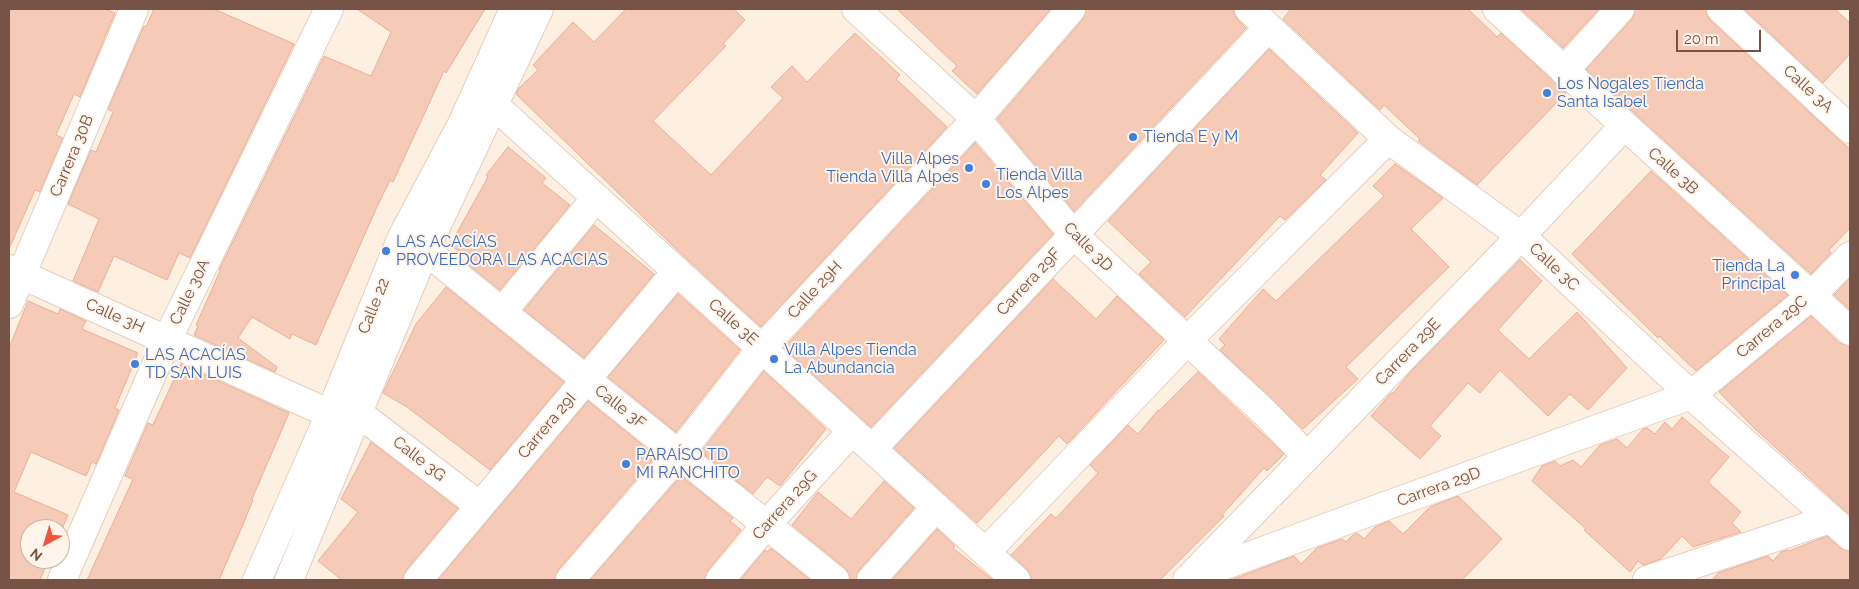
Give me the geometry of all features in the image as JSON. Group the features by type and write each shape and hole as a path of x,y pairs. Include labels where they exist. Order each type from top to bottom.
{"street":[{"name":"Carrera 30B","path":"9,304 15,272 134,9"},
{"name":"Calle 30A","path":"62,580 167,340 328,9"},
{"name":"Calle 22","path":"294,578 357,412 413,244 462,124 514,9"},
{"name":"Calle 22","path":"257,580 330,414 413,244 493,104 539,9"},
{"name":"Calle 3D","path":"856,9 976,119 1074,235 1265,414 1307,456"},
{"name":"Calle 29H","path":"570,580 679,454 762,348 976,119 1071,9"},
{"name":"Calle 3C","path":"1249,9 1388,139 1521,236 1691,395 1840,527"},
{"name":"Calle 3B","path":"1498,9 1850,332"},
{"path":"1564,71 1620,9"},
{"name":"Calle 3A","path":"1721,9 1850,129"},
{"name":"Carrera 29F","path":"872,449 1268,28"},
{"name":"Calle 3E","path":"493,104 1016,580"},
{"name":"Carrera 29E","path":"1189,579 1521,236 1624,126"},
{"path":"986,552 1187,341 1388,139"},
{"path":"502,312 596,198"},
{"name":"Calle 3F","path":"413,244 502,312 835,580"},
{"name":"Carrera 29C","path":"1691,395 1811,296 1850,256"},
{"name":"Carrera 29I","path":"418,580 677,271"},
{"name":"Calle 3H","path":"15,272 330,414"},
{"name":"Carrera 29D","path":"1189,579 1691,395"},
{"name":"Calle 3G","path":"357,412 480,506"},
{"name":"Carrera 29G","path":"720,580 766,525 852,430"},
{"path":"871,580 936,507"},
{"path":"1647,580 1840,527"}],"building":[{"path":"9,9 105,9 115,13 80,97 74,94 56,135 63,138 40,192 35,190 9,249"},
{"path":"154,9 214,9 294,44 190,258 179,253 167,280 114,256 98,292 73,281 99,219 68,204 91,150 96,152 113,112 108,109 144,26 146,27"},
{"path":"357,9 485,9 446,73 444,71 393,182 390,180 376,209 316,345 292,334 290,339 252,317 238,338 277,367 275,372 194,335 198,326 196,325 219,270 324,56 371,76 391,32"},
{"path":"626,9 734,9 745,20 723,44 726,46 653,121 711,175 783,98 771,87 792,66 807,82 855,33 900,75 896,79 947,127 761,327 675,248 516,94 518,89 538,70 533,65 573,22 594,42"},
{"path":"897,9 1051,9 977,94 952,71 957,66"},
{"path":"1086,9 1234,9 1234,14 1246,28 1074,211 997,119 1083,19"},
{"path":"1291,9 1468,9 1497,37 1501,33 1566,93 1477,185 1418,141 1420,139 1384,105 1380,110 1283,19"},
{"path":"1523,9 1599,9 1563,48"},
{"path":"1635,9 1706,9 1706,14 1710,20 1850,149 1850,228 1829,250 1831,253 1811,274 1586,69 1632,19"},
{"path":"1744,9 1835,9 1850,23 1850,54 1823,83"},
{"path":"1269,49 1358,133 1320,175 1326,180 1285,220 1280,216 1185,317 1139,274 1151,262 1108,221"},
{"path":"975,143 1053,234 871,427 784,348"},
{"path":"508,147 546,178 542,183 570,205 500,290 465,262 469,258 450,245 488,177 486,175"},
{"path":"1395,164 1443,198 1411,229 1449,267 1346,367 1358,379 1303,429 1220,350 1225,345 1219,339 1263,289 1276,301 1384,196 1373,186"},
{"path":"1651,171 1788,295 1696,371 1659,336 1658,338 1572,254"},
{"path":"594,225 654,274 584,358 524,310"},
{"path":"1520,260 1542,281 1498,330 1529,359 1577,312 1627,368 1588,410 1570,394 1548,416 1500,370 1480,393 1468,383 1430,426 1441,436 1420,459 1371,416 1414,368"},
{"path":"1850,278 1850,310 1834,295"},
{"path":"1053,279 1096,319 1117,296 1164,340 1067,444 1059,436 977,523 894,448"},
{"path":"446,287 564,382 490,470 407,407 383,393 416,324"},
{"path":"678,294 740,350 676,432 608,377"},
{"path":"28,301 58,314 60,309 86,321 82,329 138,353 115,408 119,410 96,464 92,462 86,476 31,452 14,492 68,515 66,519 20,519 20,569 45,569 40,580 9,580 9,348"},
{"path":"1811,316 1839,343 1850,346 1850,515 1754,428 1719,392"},
{"path":"181,364 289,413 219,580 87,580 133,479 125,476 148,423 153,425"},
{"path":"764,371 826,429 780,486 767,477 753,494 701,452"},
{"path":"1198,372 1284,454 1267,471 1264,468 1222,515 1224,516 1160,580 1031,580 1031,575 1027,569 1011,555 1051,514 1056,518 1098,473 1090,465 1128,425 1138,434 1158,410"},
{"path":"588,401 656,456 558,570 555,580 438,580"},
{"path":"1682,417 1729,457 1708,482 1741,512 1732,523 1741,532 1693,547 1682,536 1661,559 1643,565 1638,561 1630,572 1584,530 1586,529 1532,481 1542,466 1555,461 1560,466 1573,460 1581,467 1600,445 1617,439 1627,448 1643,429 1647,428 1655,434 1665,422 1672,429"},
{"path":"371,442 458,508 406,570 403,580 342,580 318,561 358,512 341,499"},
{"path":"681,476 733,518 730,521 741,530 708,570 705,580 590,580"},
{"path":"884,481 914,508 859,570 856,580 850,580 845,568 792,525 818,492 851,519"},
{"path":"1458,496 1502,539 1462,580 1231,580 1294,556 1301,564 1317,548 1342,539 1346,542 1357,533 1364,539 1375,527 1389,521 1403,534 1430,507"},
{"path":"937,529 955,546 953,548 993,580 892,580"},
{"path":"1827,536 1840,548 1850,551 1850,580 1712,580 1718,573 1768,556 1773,561 1781,552 1789,551"},
{"path":"770,549 810,580 740,580 765,550 768,552"}],"place":[{"name":"Los Nogales Tienda Santa Isabel","path":"1547,93"},
{"name":"Tienda E y M","path":"1133,137"},
{"name":"Villa Alpes Tienda Villa Alpes","path":"969,168"},
{"name":"Tienda Villa Los Alpes","path":"986,184"},
{"name":"LAS ACACÍAS PROVEEDORA LAS ACACIAS","path":"386,251"},
{"name":"Tienda La Principal","path":"1795,275"},
{"name":"Villa Alpes Tienda La Abundancia","path":"774,359"},
{"name":"LAS ACACÍAS TD SAN LUIS","path":"135,364"},
{"name":"PARAÍSO TD MI RANCHITO","path":"626,464"}]}
